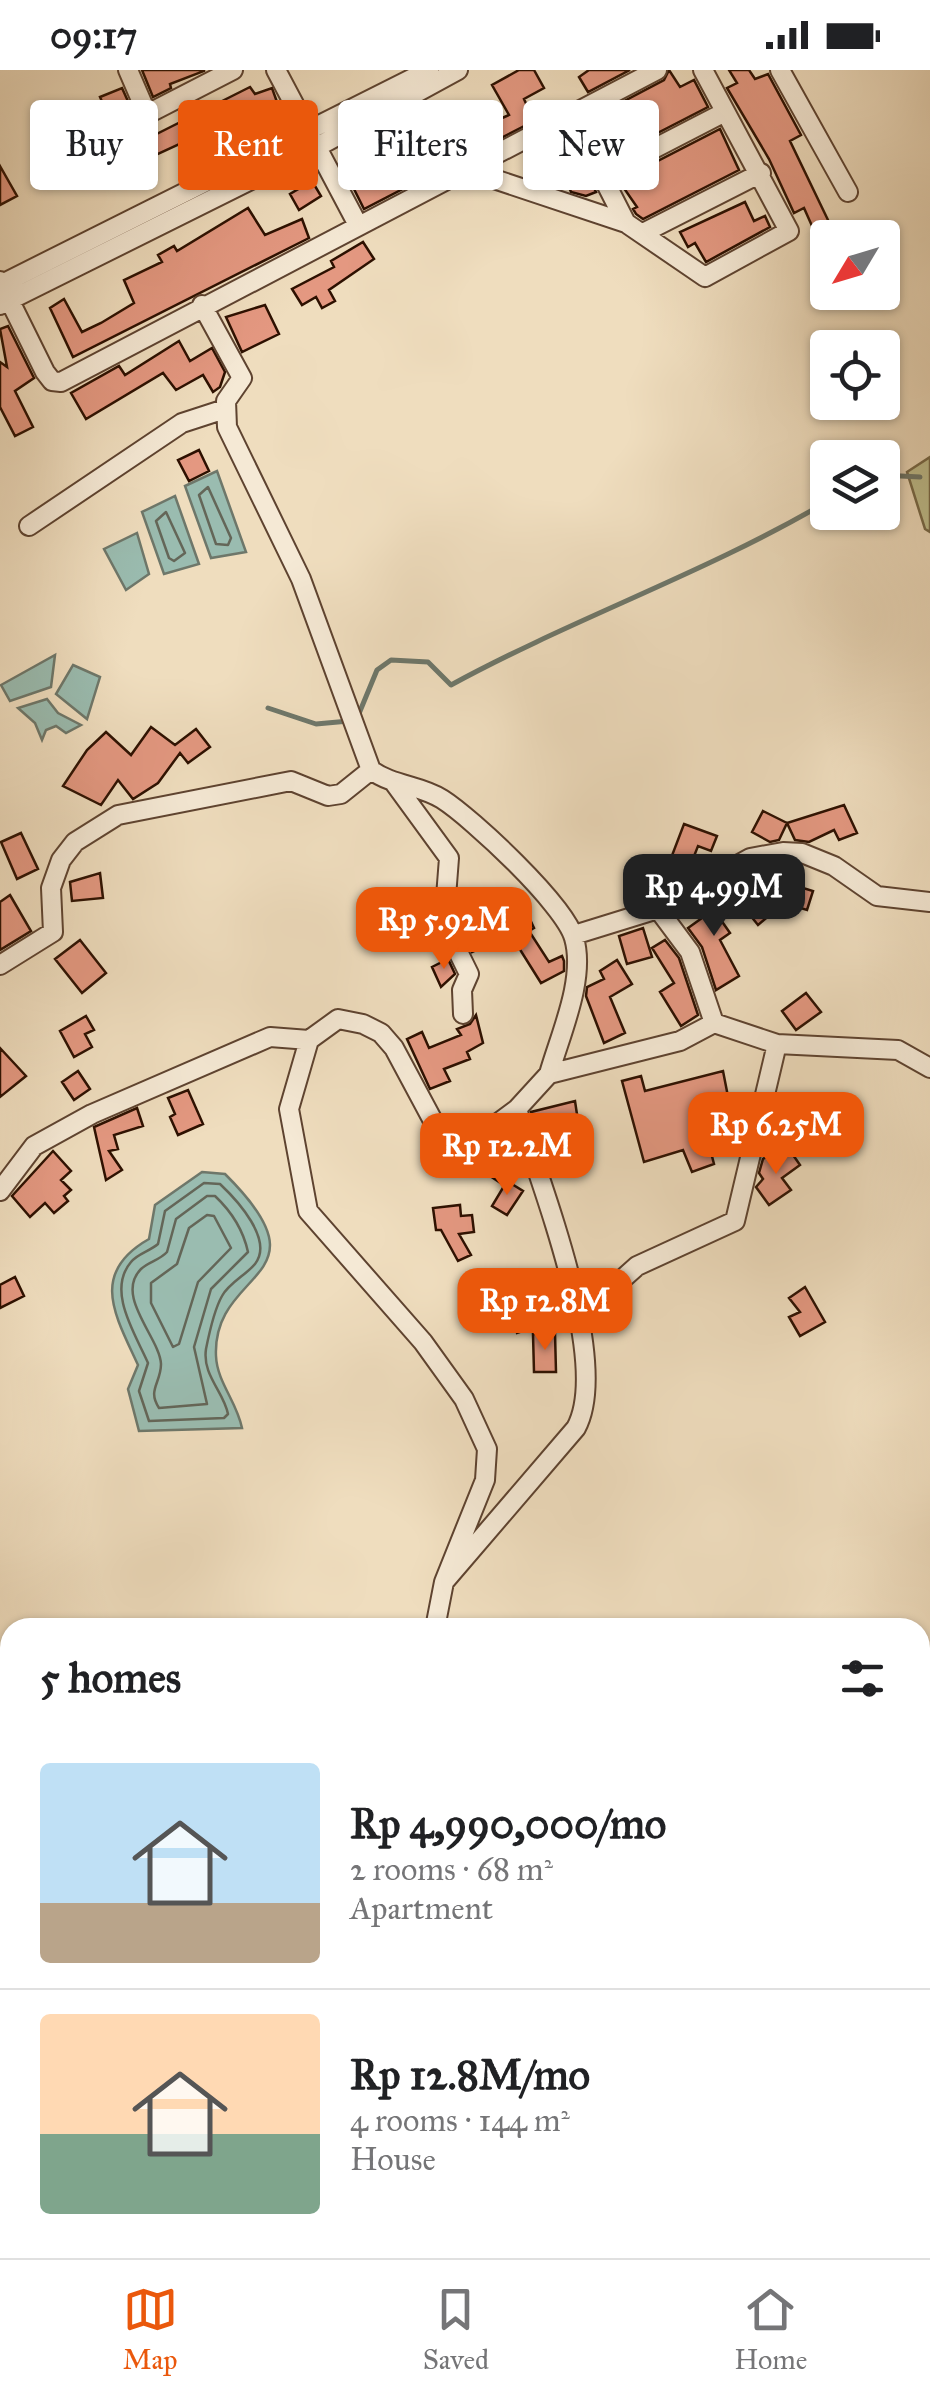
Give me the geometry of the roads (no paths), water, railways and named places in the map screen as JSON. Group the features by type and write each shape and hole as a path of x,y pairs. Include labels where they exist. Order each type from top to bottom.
{"street":[{"path":"128,70 141,100"},
{"path":"158,107 204,76 233,70"},
{"path":"276,70 290,100"},
{"path":"318,136 429,70"},
{"path":"318,137 458,70"},
{"path":"600,100 657,70"},
{"path":"503,182 626,223 700,275 708,276 790,231 704,70"},
{"path":"780,70 848,192"},
{"path":"659,146 725,112"},
{"path":"318,155 358,226"},
{"path":"644,232 761,173"},
{"path":"209,190 2,291 52,381 61,382 428,190"},
{"path":"610,190 626,223"},
{"path":"202,305 242,378 225,410 227,426 313,607 351,723 371,770 395,784 436,795 457,810 502,848 574,936 576,966 549,1074 517,1109 464,1150 452,1151 382,1033 363,1024 338,1019 310,1040 290,1109 308,1211 424,1342 464,1399 487,1449 485,1480 444,1582 438,1618"},
{"path":"29,526 182,424 225,410"},
{"path":"0,965 53,932 51,888 61,860 75,842 118,815 291,781 328,796 342,794 371,770"},
{"path":"395,784 449,858 444,923 469,974 462,990 463,1014"},
{"path":"574,936 658,909 736,865 784,852 802,853 834,866 877,896 930,902"},
{"path":"658,909 694,959 714,1023"},
{"path":"549,1074 680,1041 714,1023 777,1044 898,1050 930,1068"},
{"path":"0,1191 34,1146 92,1114 270,1037 310,1040"},
{"path":"581,1316 637,1266 735,1221 777,1044"},
{"path":"444,1582 547,1464 582,1417 587,1398 581,1316 517,1109"}],"water":[{"path":"217,471 246,552 211,558 185,486"},
{"path":"175,496 199,564 164,574 142,512"},
{"path":"137,533 149,574 126,590 104,549"},
{"path":"55,655 51,687 10,701 1,685"},
{"path":"73,665 100,677 87,719 56,694"},
{"path":"47,699 58,713 81,725 66,733 56,726 46,730 42,740 35,723 18,708"},
{"path":"202,1172 225,1174 255,1209 269,1235 269,1255 260,1272 231,1305 220,1327 217,1365 242,1428 139,1431 128,1389 138,1365 116,1312 113,1281 130,1252 149,1239 155,1205"}],"waterway":[{"path":"900,476 920,477"},
{"path":"358,716 377,670 391,660 428,662 451,685 810,511"},
{"path":"268,708 316,724 349,721"}]}
